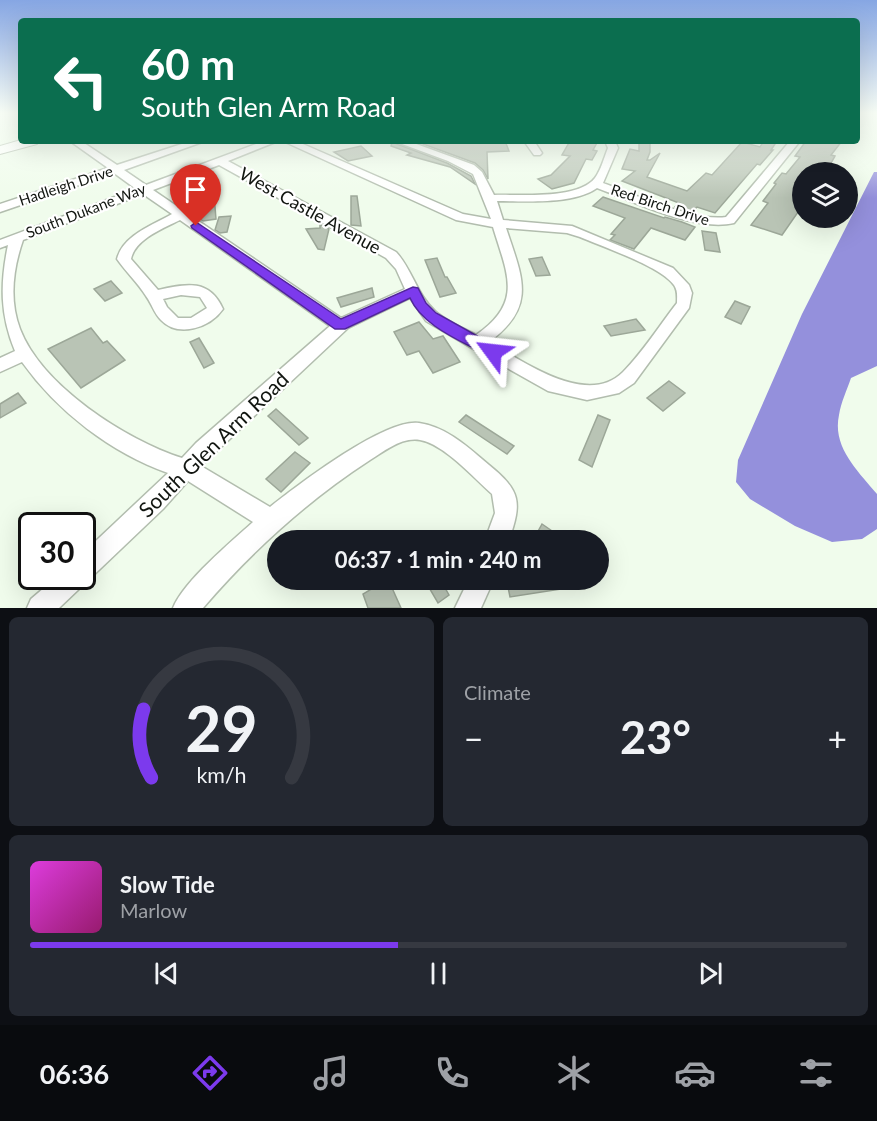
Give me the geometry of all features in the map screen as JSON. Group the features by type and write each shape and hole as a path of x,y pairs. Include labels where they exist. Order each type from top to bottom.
{"street":[{"path":"0,150 22,144"},
{"path":"79,144 340,325"},
{"name":"Hadleigh Drive","path":"0,208 191,144"},
{"name":"South Dukane Way","path":"0,244 265,144"},
{"path":"295,144 443,211 478,221 498,223"},
{"path":"407,144 479,174 498,223 516,283 516,295 507,318 477,343"},
{"path":"531,144 537,153"},
{"path":"489,198 568,194 585,190 596,184 613,148 611,144"},
{"name":"Red Birch Drive","path":"596,184 704,221 726,222 793,144"},
{"name":"West Castle Avenue","path":"219,161 391,255 404,269 420,305 431,317 564,390 581,393 602,392 628,378 684,304 685,293 682,285 659,265 577,231 498,223"},
{"path":"154,296 124,259 124,254 134,241 180,215"},
{"path":"18,237 8,267 6,302 18,341 46,381 81,411 134,446 184,469 270,520"},
{"name":"South Glen Arm Road","path":"96,558 155,502 184,469 340,325 413,291"},
{"path":"0,365 25,354"},
{"path":"186,608 270,520 316,485 398,434 419,431 438,437 500,487 506,497 507,508 500,530"},
{"path":"40,608 61,590"},
{"path":"468,608 477,590"}],"shaded area":[{"path":"874,172 877,172 877,366 851,378 841,405 838,427 839,438 848,458 877,494 877,529 862,539 832,542 795,526 750,499 736,482 738,460 802,314 846,228 858,228 858,204"}],"building":[{"path":"397,144 447,163 471,176 475,184 450,167 407,155 411,153 391,146"},
{"path":"423,144 506,144 509,151 487,152 488,179 475,163"},
{"path":"568,144 596,144 593,150 597,151 592,160 586,159 574,183 552,189 538,179 551,175 570,156 562,155"},
{"path":"639,144 650,144 647,160 660,153 647,177 687,191 706,173 712,175 740,144 760,147 762,144 775,144 771,150 773,150 760,165 757,164 715,213 697,207 692,212 675,207 679,203 622,181 635,171 622,169 630,149 639,151"},
{"path":"804,144 840,144 831,155 835,156 832,162 796,162 800,157 795,156"},
{"path":"361,146 372,156 348,161 334,152"},
{"path":"792,167 792,221 782,235 751,225 768,203 763,201 776,184 774,183 782,173 786,174"},
{"path":"214,195 216,219 203,221 196,216 196,198"},
{"path":"351,196 357,196 361,226 351,225"},
{"path":"603,197 695,227 685,240 651,228 634,249 610,240 615,235 611,234 625,218 593,206"},
{"path":"231,216 227,232 220,233 215,230 219,217"},
{"path":"320,224 329,229 324,250 318,249 306,229 320,228"},
{"path":"702,231 716,233 720,252 705,250"},
{"path":"542,257 550,275 536,276 529,259"},
{"path":"437,258 445,277 456,293 440,297 425,260"},
{"path":"111,281 122,293 105,301 94,289"},
{"path":"372,288 374,297 341,307 337,298"},
{"path":"735,301 750,307 741,324 725,317"},
{"path":"636,319 645,330 611,336 604,326"},
{"path":"419,322 433,339 443,336 460,362 433,373 419,351 407,355 394,332"},
{"path":"91,328 103,343 107,341 125,360 81,388 48,349"},
{"path":"199,338 214,363 204,368 190,342"},
{"path":"669,381 685,393 663,411 647,398"},
{"path":"18,393 26,403 0,418 0,404"},
{"path":"276,409 308,438 299,445 268,416"},
{"path":"466,415 514,446 507,454 459,422"},
{"path":"598,415 610,420 592,467 579,460"},
{"path":"295,452 310,463 281,492 266,479"},
{"path":"542,524 551,530 539,530"},
{"path":"370,590 393,590 401,608 368,608 363,594"},
{"path":"430,590 446,590 449,595 438,603"},
{"path":"509,590 554,590 510,597"}],"route":[{"path":"196,226 340,325 413,291 420,305 431,317 493,352"}]}
